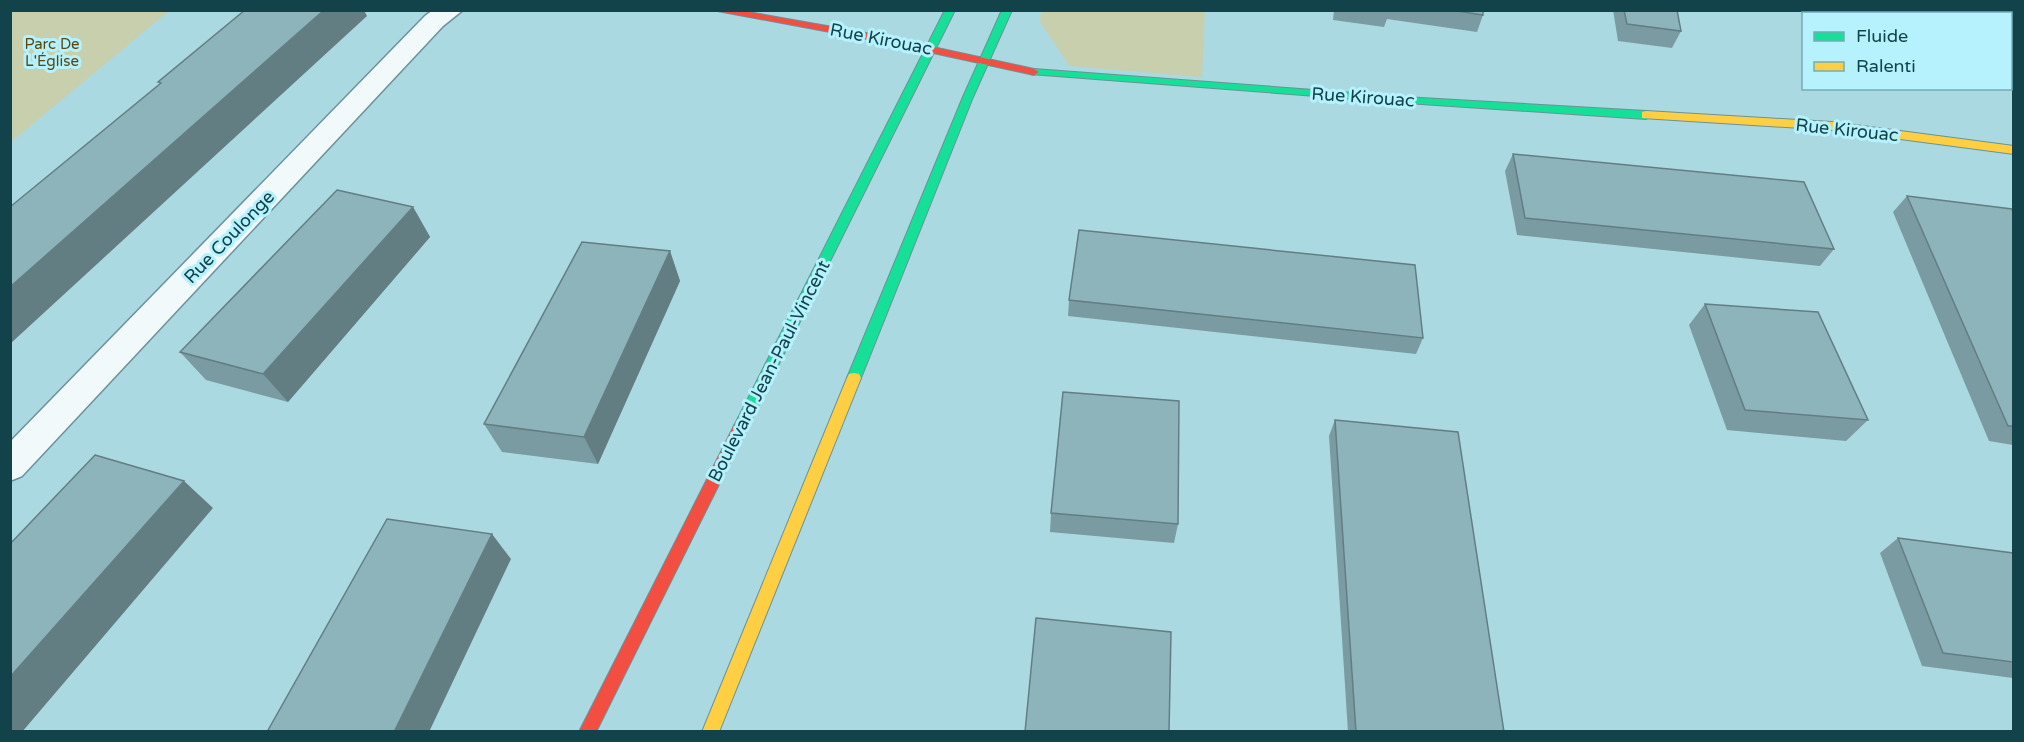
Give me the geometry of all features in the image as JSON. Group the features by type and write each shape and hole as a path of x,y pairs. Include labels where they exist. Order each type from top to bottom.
{"street":[{"name":"Rue Coulonge","path":"10,466 434,21 451,10"},
{"name":"Rue Kirouac","path":"717,10 932,48 1027,71 1421,101 1832,126 2013,150"},
{"name":"Boulevard Jean-Paul-Vincent","path":"587,732 950,10"},
{"path":"710,732 983,61 1007,10"}],"green space":[{"name":"Parc De L'Église","path":"11,10 169,10 169,11 11,142"},
{"path":"1043,11 1205,11 1202,77 1069,66 1039,20"}],"building":[{"path":"245,10 324,10 10,287 10,207 161,83 158,82"},
{"path":"1451,10 1483,10 1483,15"},
{"path":"1624,10 1677,10 1681,31 1627,24"},
{"path":"1817,10 1966,10 1967,12 1818,12"},
{"path":"1513,154 1804,182 1834,249 1525,218"},
{"path":"337,190 413,207 263,374 180,352"},
{"path":"1907,196 2012,209 2013,426 2008,426"},
{"path":"1079,230 1415,265 1423,338 1069,300"},
{"path":"582,242 670,251 584,437 484,424"},
{"path":"1705,304 1818,312 1868,420 1745,410"},
{"path":"1063,392 1179,401 1178,524 1051,513"},
{"path":"1335,420 1458,432 1504,732 1356,732"},
{"path":"95,455 184,481 10,677 10,544"},
{"path":"387,519 492,534 394,732 267,732"},
{"path":"1898,538 2013,553 2013,662 1943,653"},
{"path":"1036,618 1171,632 1169,732 1025,732"}],"traffic: fast":[{"path":"740,428 950,10"},
{"path":"854,378 968,97 1007,10"},
{"path":"1034,72 1421,101 1646,115"}],"traffic: slow":[{"path":"1646,115 1832,126 2014,150"},
{"path":"710,732 854,378"}],"traffic: jam":[{"path":"717,10 878,38 1034,72"},
{"path":"587,732 740,428"}]}
